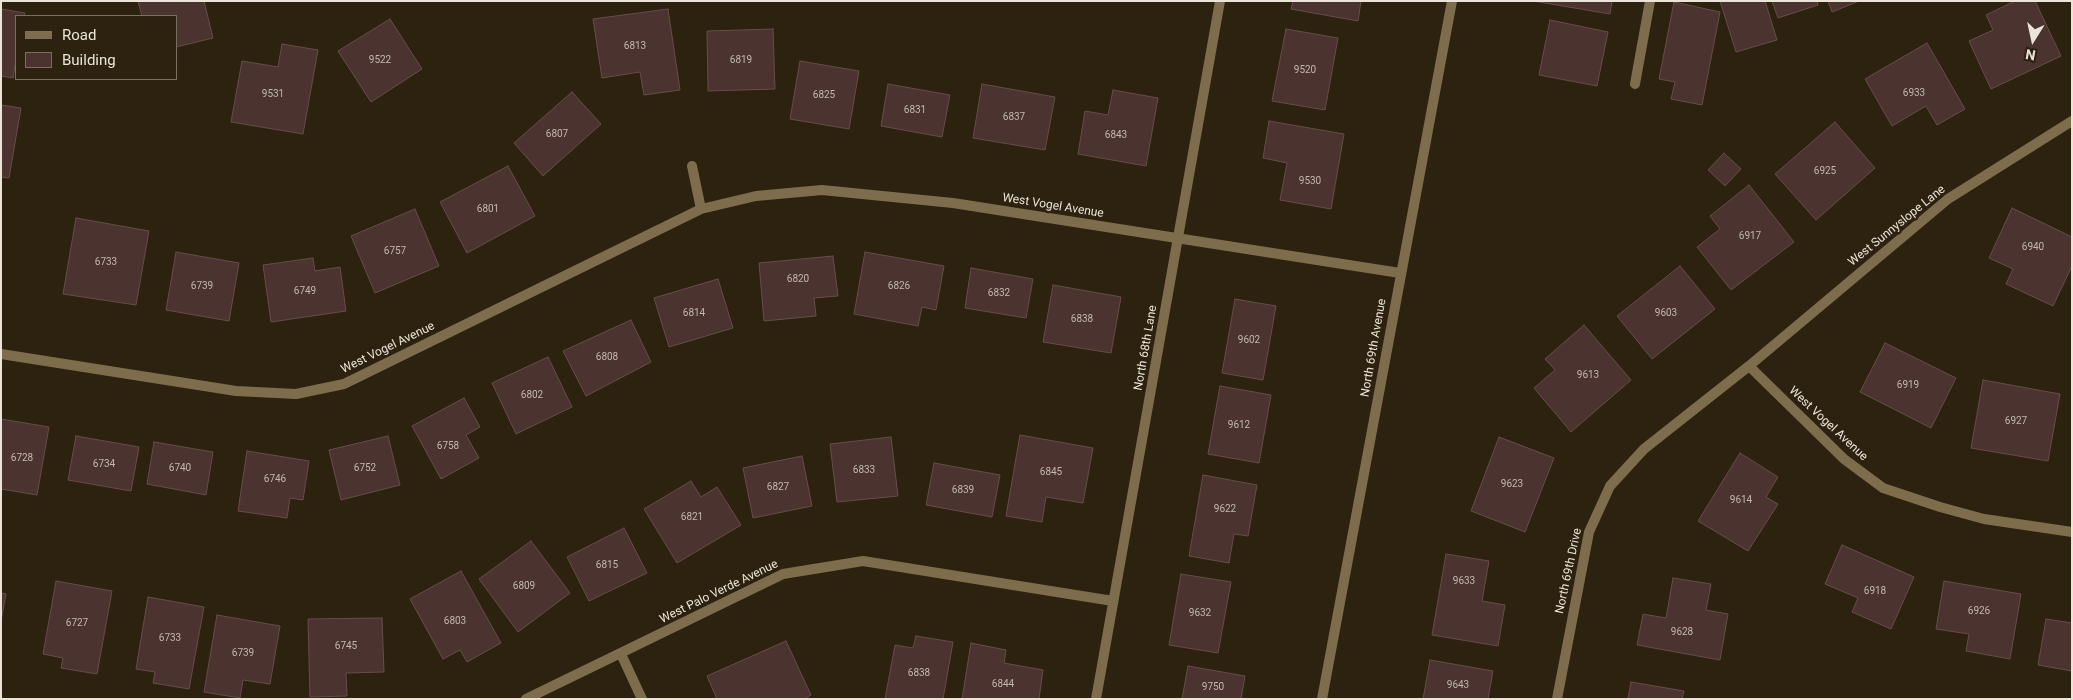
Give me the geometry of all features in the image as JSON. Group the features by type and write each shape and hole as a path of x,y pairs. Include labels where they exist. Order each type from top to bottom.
{"street":[{"name":"North 68th Lane","path":"1096,699 1220,1"},
{"name":"North 69th Avenue","path":"1322,699 1452,1"},
{"path":"1635,84 1650,1"},
{"name":"West Sunnyslope Lane","path":"1749,366 1948,199 2072,121"},
{"path":"692,166 701,209"},
{"name":"West Vogel Avenue","path":"1,354 236,391 296,394 344,384 701,209 756,196 822,190 953,202 1400,273"},
{"name":"West Vogel Avenue","path":"1749,366 1844,458 1883,488 1984,519 2072,532"},
{"name":"North 69th Drive","path":"1557,699 1589,532 1610,486 1644,449 1749,366"},
{"name":"West Palo Verde Avenue","path":"526,699 783,574 863,561 1113,602"},
{"path":"621,654 642,699"}],"building":[{"path":"138,1 204,1 213,38 178,47 178,15 142,15"},
{"path":"1293,1 1361,1 1358,21 1291,9"},
{"path":"1533,1 1612,1 1610,14"},
{"path":"1720,1 1765,1 1777,40 1736,52"},
{"path":"1772,1 1817,1 1818,5 1778,18"},
{"path":"1828,1 1859,1 1832,12"},
{"path":"2015,1 2035,1 2061,56 1991,89 1969,41 1993,30 1986,15"},
{"path":"1674,2 1720,12 1702,105 1671,99 1675,82 1659,79"},
{"path":"1,9 25,13 24,15 15,15 15,66 13,78 1,76"},
{"path":"668,9 680,90 644,95 640,72 602,78 593,19"},
{"path":"390,19 422,69 371,102 338,51"},
{"path":"1550,20 1608,32 1597,86 1539,75"},
{"path":"773,29 775,89 708,91 707,31"},
{"path":"1286,29 1338,38 1325,110 1272,101"},
{"path":"1927,43 1965,109 1937,125 1926,106 1892,126 1865,79"},
{"path":"282,44 318,50 303,134 231,122 242,61 278,67"},
{"path":"800,61 859,71 849,129 790,119"},
{"path":"888,84 950,95 942,137 881,126"},
{"path":"982,84 1055,97 1045,150 973,138"},
{"path":"1113,90 1158,98 1146,166 1078,154 1085,111 1108,115"},
{"path":"572,92 601,124 543,176 514,143"},
{"path":"1,105 21,108 9,178 1,177"},
{"path":"1269,121 1344,134 1331,209 1280,200 1287,163 1263,158"},
{"path":"1835,122 1875,168 1816,220 1775,174"},
{"path":"1724,153 1741,169 1725,186 1708,170"},
{"path":"508,166 535,216 467,253 440,202"},
{"path":"1749,185 1794,242 1731,290 1697,247 1720,229 1710,216"},
{"path":"2012,208 2072,237 2072,266 2053,306 2006,284 2013,269 1989,258"},
{"path":"415,209 439,266 375,293 351,236"},
{"path":"76,218 149,231 136,305 63,294"},
{"path":"176,252 239,263 229,321 166,310"},
{"path":"865,252 944,266 936,310 922,307 918,326 854,314"},
{"path":"833,256 838,296 814,298 816,316 764,321 759,263"},
{"path":"313,258 315,271 340,267 346,311 271,322 263,265"},
{"path":"1680,266 1715,309 1652,359 1617,316"},
{"path":"971,268 1033,279 1026,318 965,308"},
{"path":"718,279 733,328 669,347 654,298"},
{"path":"1053,285 1121,297 1111,353 1043,342"},
{"path":"1235,299 1276,306 1263,380 1222,373"},
{"path":"631,320 651,362 586,396 563,351"},
{"path":"1584,325 1631,380 1571,432 1534,388 1555,370 1545,359"},
{"path":"1885,343 1956,378 1931,428 1860,392"},
{"path":"548,357 572,407 516,434 492,383"},
{"path":"1983,380 2060,394 2048,461 1971,448"},
{"path":"1220,386 1271,395 1259,463 1208,454"},
{"path":"464,398 480,427 466,435 479,458 441,479 412,426"},
{"path":"1,419 49,427 37,495 1,489"},
{"path":"1020,435 1093,448 1083,503 1046,497 1042,522 1006,516"},
{"path":"76,436 139,447 131,491 68,480"},
{"path":"388,436 400,485 341,500 329,450"},
{"path":"891,437 898,496 837,502 830,444"},
{"path":"1499,437 1554,458 1525,532 1471,511"},
{"path":"154,442 213,452 206,495 147,484"},
{"path":"247,451 309,461 303,500 290,498 287,518 238,511"},
{"path":"1740,453 1778,477 1766,497 1778,504 1748,551 1698,521"},
{"path":"802,456 812,506 753,518 743,468"},
{"path":"934,463 1000,475 992,517 926,505"},
{"path":"1203,475 1257,485 1248,536 1234,534 1229,563 1189,556"},
{"path":"691,481 701,497 717,487 741,525 677,563 644,509"},
{"path":"624,528 647,573 589,601 567,557"},
{"path":"531,541 570,593 518,632 479,579"},
{"path":"1842,545 1914,577 1891,629 1852,612 1858,598 1825,584"},
{"path":"1446,554 1489,561 1482,601 1505,605 1498,646 1432,635"},
{"path":"461,571 501,643 467,662 460,650 443,659 410,599"},
{"path":"1181,574 1231,582 1218,653 1169,645"},
{"path":"1673,578 1711,584 1706,610 1728,614 1720,660 1637,645 1643,614 1666,618"},
{"path":"56,581 112,591 97,674 61,668 63,658 43,654"},
{"path":"1944,581 2021,594 2010,659 1966,651 1969,634 1936,629"},
{"path":"1,593 6,594 1,621"},
{"path":"148,597 204,607 189,689 153,683 155,672 136,669"},
{"path":"217,615 280,626 270,684 243,680 240,698 204,692"},
{"path":"382,618 384,672 346,673 347,696 310,697 308,619"},
{"path":"2046,619 2072,623 2072,671 2038,665"},
{"path":"916,636 953,642 943,699 885,699 895,645 913,648"},
{"path":"786,641 811,695 804,699 717,699 707,676"},
{"path":"971,643 1006,650 1004,663 1043,670 1039,699 962,699"},
{"path":"1430,660 1493,671 1488,699 1423,699"},
{"path":"1188,666 1245,676 1241,699 1182,699"},
{"path":"1631,682 1684,691 1682,699 1628,699"}]}
